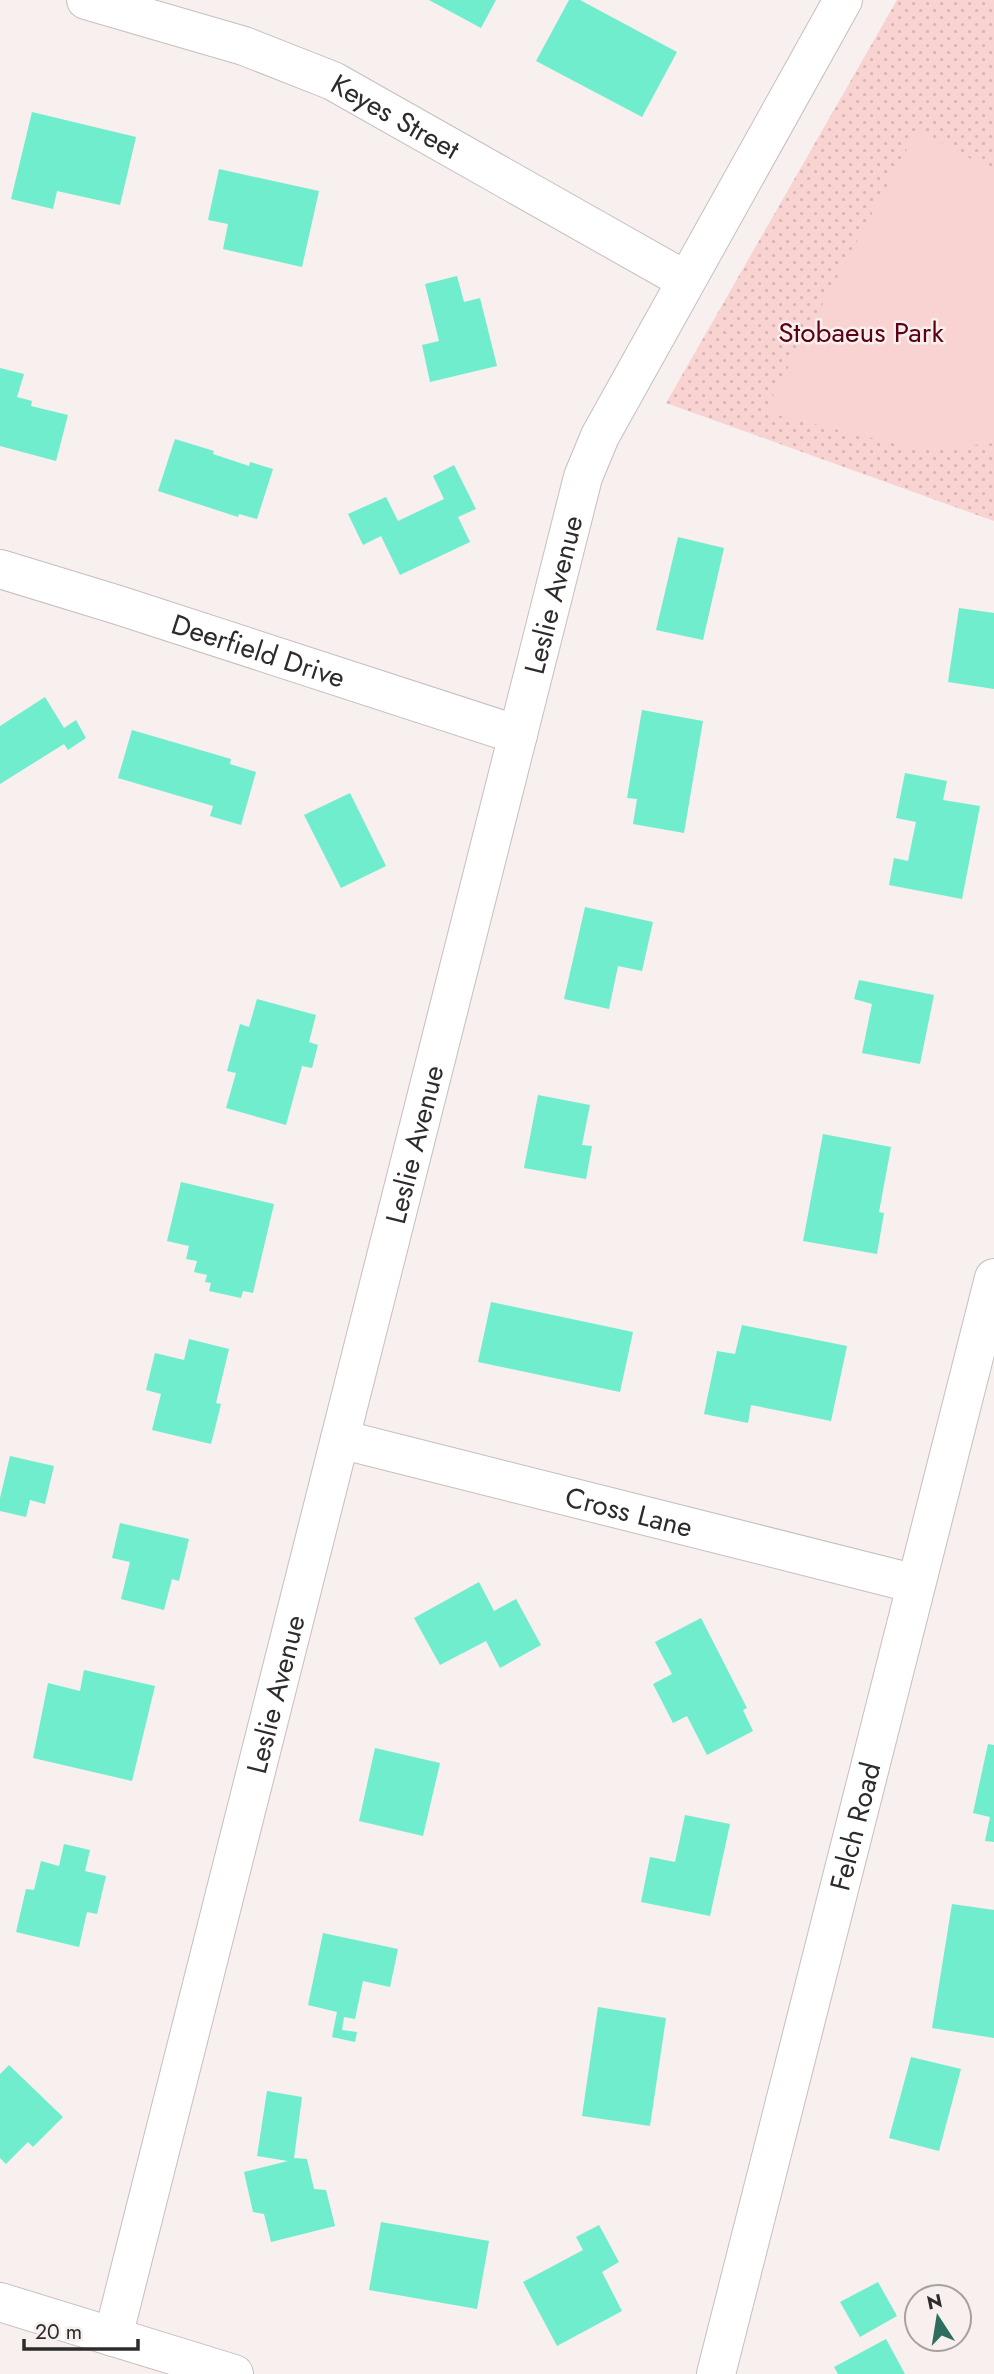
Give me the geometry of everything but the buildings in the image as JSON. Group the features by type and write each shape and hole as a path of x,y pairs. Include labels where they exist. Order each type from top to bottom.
{"street":[{"name":"Keyes Street","path":"86,0 244,46 333,80 685,280"},
{"name":"Leslie Avenue","path":"113,2337 583,477 600,436 685,280 843,0"},
{"name":"Deerfield Drive","path":"0,569 518,735"},
{"name":"Felch Road","path":"716,2374 994,1278"},
{"name":"Cross Lane","path":"340,1438 916,1584"},
{"path":"0,2302 234,2374"}],"green space":[{"name":"Stobaeus Park","path":"897,0 994,0 994,521 666,403"},
{"path":"918,129 994,172 994,443 905,446 764,412"}]}
